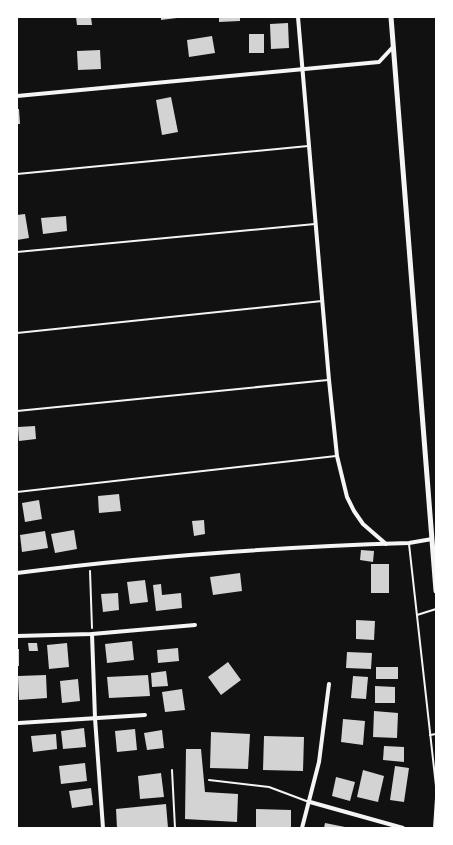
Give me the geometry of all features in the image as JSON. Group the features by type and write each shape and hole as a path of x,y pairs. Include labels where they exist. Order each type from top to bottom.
{"street":[{"path":"298,17 315,224 337,456 347,497 354,511 363,524 386,544"},
{"path":"391,17 392,48 436,591"},
{"path":"17,96 302,68 380,62 392,48"},
{"path":"17,572 89,563 264,549 409,543 432,539"},
{"path":"17,636 92,634 195,625"},
{"path":"92,634 95,718 103,828"},
{"path":"302,828 310,802 319,762 329,684"},
{"path":"19,723 145,715"},
{"path":"310,802 403,828"}],"lane":[{"path":"17,174 309,146"},
{"path":"17,252 315,224"},
{"path":"17,333 322,301"},
{"path":"17,411 329,380"},
{"path":"17,492 337,456"},
{"path":"409,543 436,786"},
{"path":"416,615 436,609"},
{"path":"430,735 436,734"},
{"path":"172,770 175,828"},
{"path":"210,780 270,787 310,802"},
{"path":"434,828 436,798"}],"path":[{"path":"89,563 92,634"}],"building":[{"path":"76,17 91,17 92,25 77,25"},
{"path":"161,17 177,17 177,18 161,20"},
{"path":"219,17 240,17 240,21 219,22"},
{"path":"288,23 289,48 271,49 270,24"},
{"path":"249,34 264,34 264,53 249,53"},
{"path":"212,36 215,53 189,57 187,40"},
{"path":"100,50 101,69 78,70 77,51"},
{"path":"171,97 178,132 162,135 156,100"},
{"path":"17,109 19,109 20,124 17,124"},
{"path":"25,214 29,238 17,240 17,215"},
{"path":"66,216 67,231 43,234 41,218"},
{"path":"35,426 36,439 19,441 18,427"},
{"path":"119,494 121,511 99,513 98,496"},
{"path":"39,500 42,519 25,522 22,503"},
{"path":"204,520 205,534 194,536 192,521"},
{"path":"74,530 77,549 55,553 51,534"},
{"path":"45,531 48,548 22,552 20,535"},
{"path":"361,550 374,551 373,562 360,560"},
{"path":"371,564 389,564 389,593 371,593"},
{"path":"240,573 242,591 213,595 210,577"},
{"path":"145,580 148,602 130,604 127,582"},
{"path":"161,584 162,595 181,593 182,608 156,611 153,585"},
{"path":"118,593 119,610 103,612 101,594"},
{"path":"356,620 375,621 374,640 356,639"},
{"path":"132,641 134,660 107,663 105,644"},
{"path":"28,643 37,643 38,651 29,651"},
{"path":"67,643 69,667 49,669 47,645"},
{"path":"178,648 179,661 158,663 157,650"},
{"path":"17,649 19,649 19,666 17,666"},
{"path":"347,652 372,653 371,669 346,668"},
{"path":"228,662 241,680 221,695 208,677"},
{"path":"376,667 398,667 398,679 376,679"},
{"path":"166,671 168,686 152,687 151,673"},
{"path":"46,675 47,698 19,700 18,676"},
{"path":"148,675 150,696 109,698 107,677"},
{"path":"353,676 368,677 366,699 351,698"},
{"path":"78,679 80,701 62,703 60,681"},
{"path":"375,686 395,687 395,703 375,703"},
{"path":"182,689 185,710 165,712 162,692"},
{"path":"374,711 398,713 397,738 373,737"},
{"path":"343,719 365,721 363,745 341,742"},
{"path":"84,728 86,747 63,749 61,731"},
{"path":"135,729 137,750 117,752 115,731"},
{"path":"162,730 164,748 147,750 144,733"},
{"path":"211,732 250,734 248,769 210,768"},
{"path":"56,734 57,749 33,752 31,736"},
{"path":"264,736 304,737 303,771 263,770"},
{"path":"384,746 404,747 404,762 383,760"},
{"path":"186,749 201,749 205,792 238,794 237,822 185,819"},
{"path":"85,763 87,781 61,784 59,766"},
{"path":"395,766 409,768 404,802 390,800"},
{"path":"363,770 384,776 378,802 357,797"},
{"path":"161,773 164,797 140,799 138,776"},
{"path":"336,777 355,782 350,801 332,796"},
{"path":"91,788 93,805 72,808 69,791"},
{"path":"166,804 168,828 117,828 116,809"},
{"path":"256,809 291,810 291,828 256,828"},
{"path":"325,823 345,827 345,828 324,828"}]}
